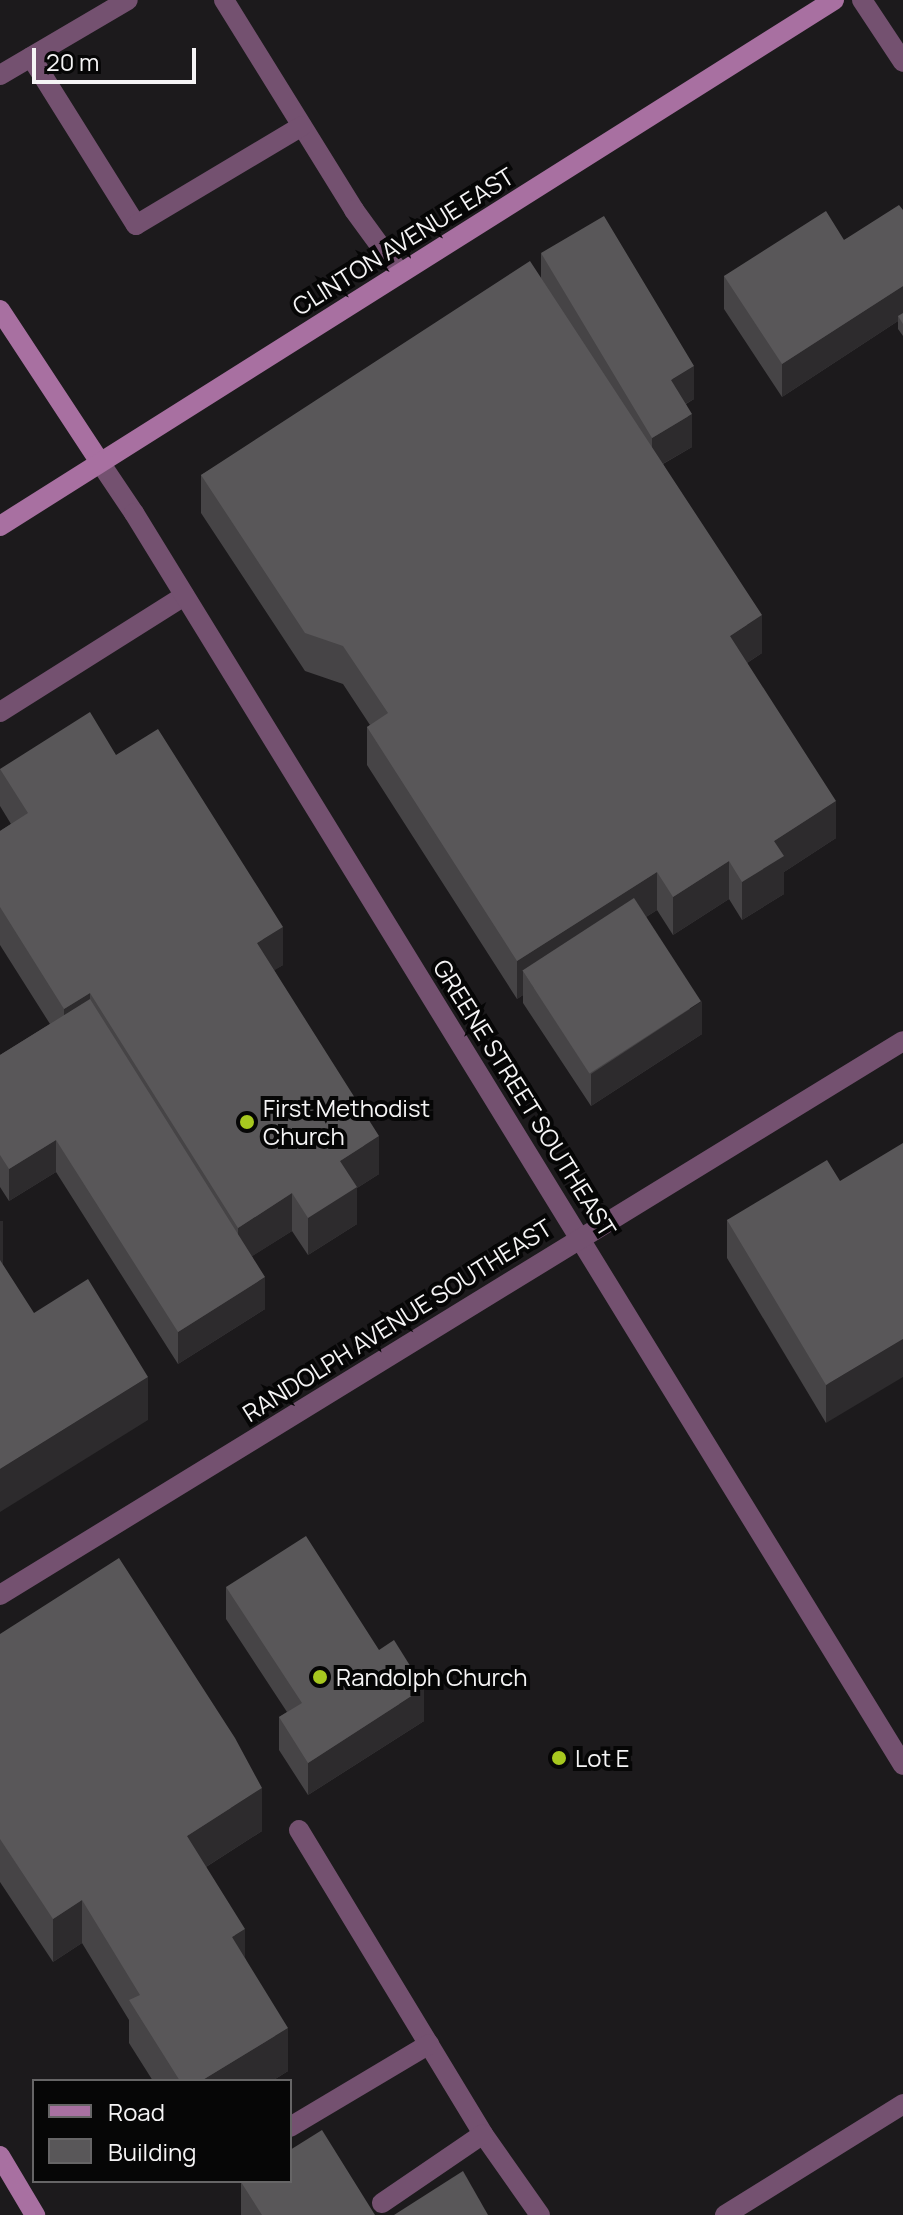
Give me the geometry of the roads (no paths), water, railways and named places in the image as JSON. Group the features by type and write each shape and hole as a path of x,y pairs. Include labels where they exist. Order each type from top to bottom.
{"street":[{"path":"0,75 128,0"},
{"path":"224,0 354,210 400,273"},
{"name":"CLINTON AVENUE EAST","path":"0,526 834,0"},
{"path":"862,0 903,62"},
{"path":"31,57 136,225 302,126"},
{"path":"0,310 99,461"},
{"name":"GREENE STREET SOUTHEAST","path":"99,461 903,1765"},
{"path":"0,712 184,596"},
{"name":"RANDOLPH AVENUE SOUTHEAST","path":"0,1595 903,1041"},
{"path":"299,1830 483,2134 540,2215"},
{"path":"292,2126 429,2044"},
{"path":"725,2215 903,2104"},
{"path":"382,2203 483,2134"},
{"path":"0,2156 35,2215"}],"place":[{"name":"First Methodist Church","path":"247,1122"},
{"name":"Randolph Church","path":"320,1677"},
{"name":"Lot E","path":"559,1758"}]}
